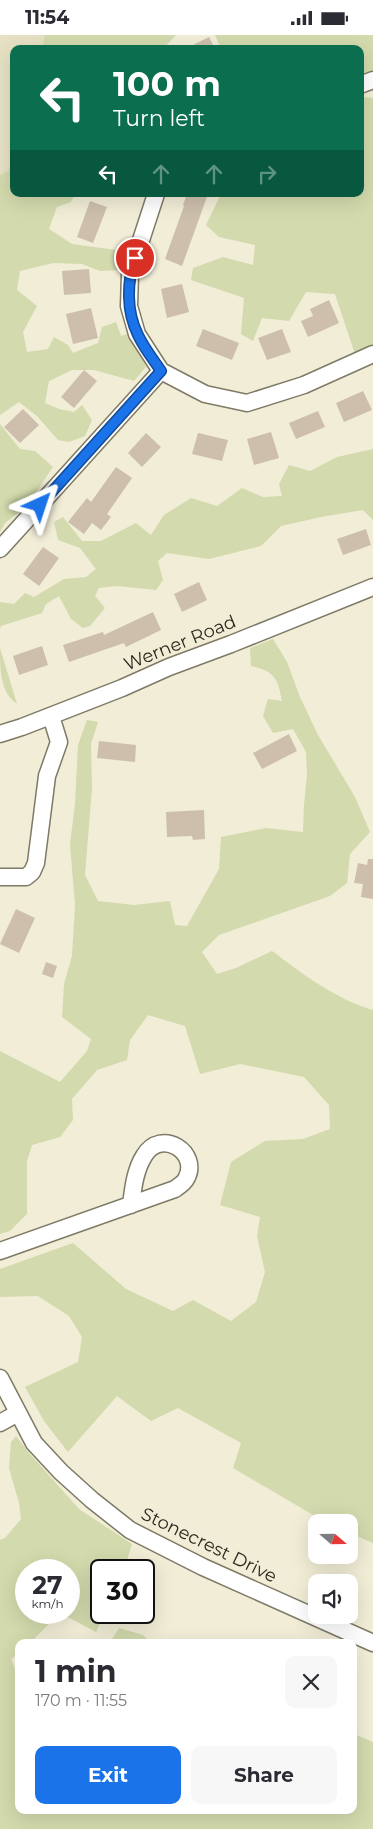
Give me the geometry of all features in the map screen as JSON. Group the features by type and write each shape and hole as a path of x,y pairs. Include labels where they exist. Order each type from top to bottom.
{"street":[{"path":"155,197 130,274 129,306 137,334 161,371 205,395 247,403 304,385 373,354"},
{"path":"0,549 161,371"},
{"name":"Werner Road","path":"0,734 51,716 122,688 168,667 240,641 373,587"},
{"path":"0,877 26,877 32,872 36,863 44,788 59,742 51,716"},
{"path":"0,1251 131,1205"},
{"name":"Stonecrest Drive","path":"0,1377 34,1443 92,1500 130,1530 203,1567 373,1643"},
{"path":"0,1423 18,1413"}],"shaded area":[{"path":"0,35 74,35 70,45 10,45 10,192 0,189"}],"green space":[{"path":"45,35 176,35 167,45 43,45"},
{"path":"215,35 373,35 373,72 364,75 364,45 219,45"},
{"path":"364,97 373,98 373,345 355,354 335,294 306,292 289,321 262,318 253,341 241,334 244,298 191,280 193,268 223,257 253,265 255,245 219,237 206,225 220,197 364,197"},
{"path":"10,167 10,197 74,197 71,202 57,207 49,229 72,244 116,250 120,270 100,271 82,264 53,263 20,271 17,290 37,306 23,332 27,352 48,349 54,337 68,345 73,353 98,343 102,327 116,322 121,336 130,333 146,367 134,381 94,370 72,370 49,381 45,403 59,409 74,412 82,405 92,420 85,436 69,442 58,440 37,416 19,402 0,415 0,175 8,171"},
{"path":"0,424 20,449 35,451 53,467 26,507 5,523 0,532"},
{"path":"373,449 373,520 363,510 281,526 261,546 209,559 167,553 158,561 163,580 156,590 117,586 99,588 95,596 105,608 90,626 83,628 71,619 59,596 46,604 42,613 1,626 0,628 0,602 14,604 25,593 34,597 64,579 86,577 96,569 80,548 58,540 54,522 63,517 82,541 101,541 136,523 151,535 164,515 191,498 217,506 242,488 263,497 282,496 279,484 289,465 310,471 337,457"},
{"path":"273,639 287,662 300,697 318,735 355,797 370,832 350,854 347,883 330,896 219,935 202,952 217,974 236,968 272,951 333,993 373,1010 373,1543 358,1537 358,1514 311,1514 233,1468 241,1443 178,1408 151,1421 117,1396 68,1452 44,1421 25,1387 78,1362 82,1337 69,1316 38,1296 0,1297 0,1269 73,1243 126,1289 173,1311 193,1300 231,1321 256,1302 265,1272 257,1236 260,1217 220,1205 231,1162 265,1141 303,1139 330,1129 329,1105 304,1077 240,1064 200,1074 185,1026 148,1015 130,1040 127,1060 97,1070 72,1099 73,1120 60,1137 32,1145 27,1161 27,1214 10,1231 0,1234 0,1051 60,1082 87,1051 91,1039 62,1017 64,984 72,956 75,905 70,844 75,804 78,745 87,720 98,722 91,744 92,788 85,875 98,901 134,905 170,901 175,925 187,926 219,869 221,837 266,828 303,832 307,775 306,752 293,729 273,733 263,716 268,699 282,701 279,687 274,677 265,670 251,666 250,648"},
{"path":"0,648 17,704 11,699 4,687"},
{"path":"16,1436 79,1509 132,1544 127,1559 90,1559 90,1624 100,1624 96,1632 80,1624 80,1559 15,1559 15,1624 49,1624 34,1639 15,1639 15,1656 11,1659 15,1669 15,1814 357,1814 357,1735 373,1742 373,1829 0,1829 0,1540 5,1538 21,1519 19,1503 9,1468 11,1442"},
{"path":"119,1628 143,1635 147,1639 112,1639"}],"building":[{"path":"209,37 213,45 193,45"},
{"path":"186,197 207,197 182,266 165,259"},
{"path":"90,201 107,207 93,243 77,237"},
{"path":"89,269 91,293 64,295 62,271"},
{"path":"182,284 189,312 167,318 161,289"},
{"path":"329,300 339,323 308,337 301,321 313,316 310,309"},
{"path":"91,308 98,338 73,344 66,314"},
{"path":"203,329 239,343 232,360 196,346"},
{"path":"282,329 291,352 267,360 258,338"},
{"path":"84,370 97,381 74,408 61,397"},
{"path":"363,391 372,410 344,422 336,403"},
{"path":"23,409 39,425 20,443 4,427"},
{"path":"318,411 325,427 296,439 289,423"},
{"path":"271,432 279,458 254,465 247,439"},
{"path":"146,433 161,447 142,467 128,453"},
{"path":"198,433 228,440 222,461 192,454"},
{"path":"116,467 132,478 107,514 111,517 101,530 92,523 84,534 68,522 87,498 91,502"},
{"path":"366,529 371,545 343,555 337,539"},
{"path":"43,547 59,558 39,586 23,574"},
{"path":"199,582 207,600 182,612 174,594"},
{"path":"153,612 161,630 126,647 124,643 69,662 63,645 103,632 104,635"},
{"path":"42,646 48,665 19,675 13,656"},
{"path":"289,734 297,751 262,769 253,753"},
{"path":"99,741 136,745 135,762 97,758"},
{"path":"204,810 205,839 193,840 192,836 167,837 166,812"},
{"path":"368,859 373,859 373,899 361,897 363,884 354,883 358,863 367,865"},
{"path":"16,909 35,918 19,953 0,944"},
{"path":"46,962 57,966 53,978 42,974"}],"route":[{"path":"40,505 161,371 137,334 129,306 130,274 135,258"}]}
